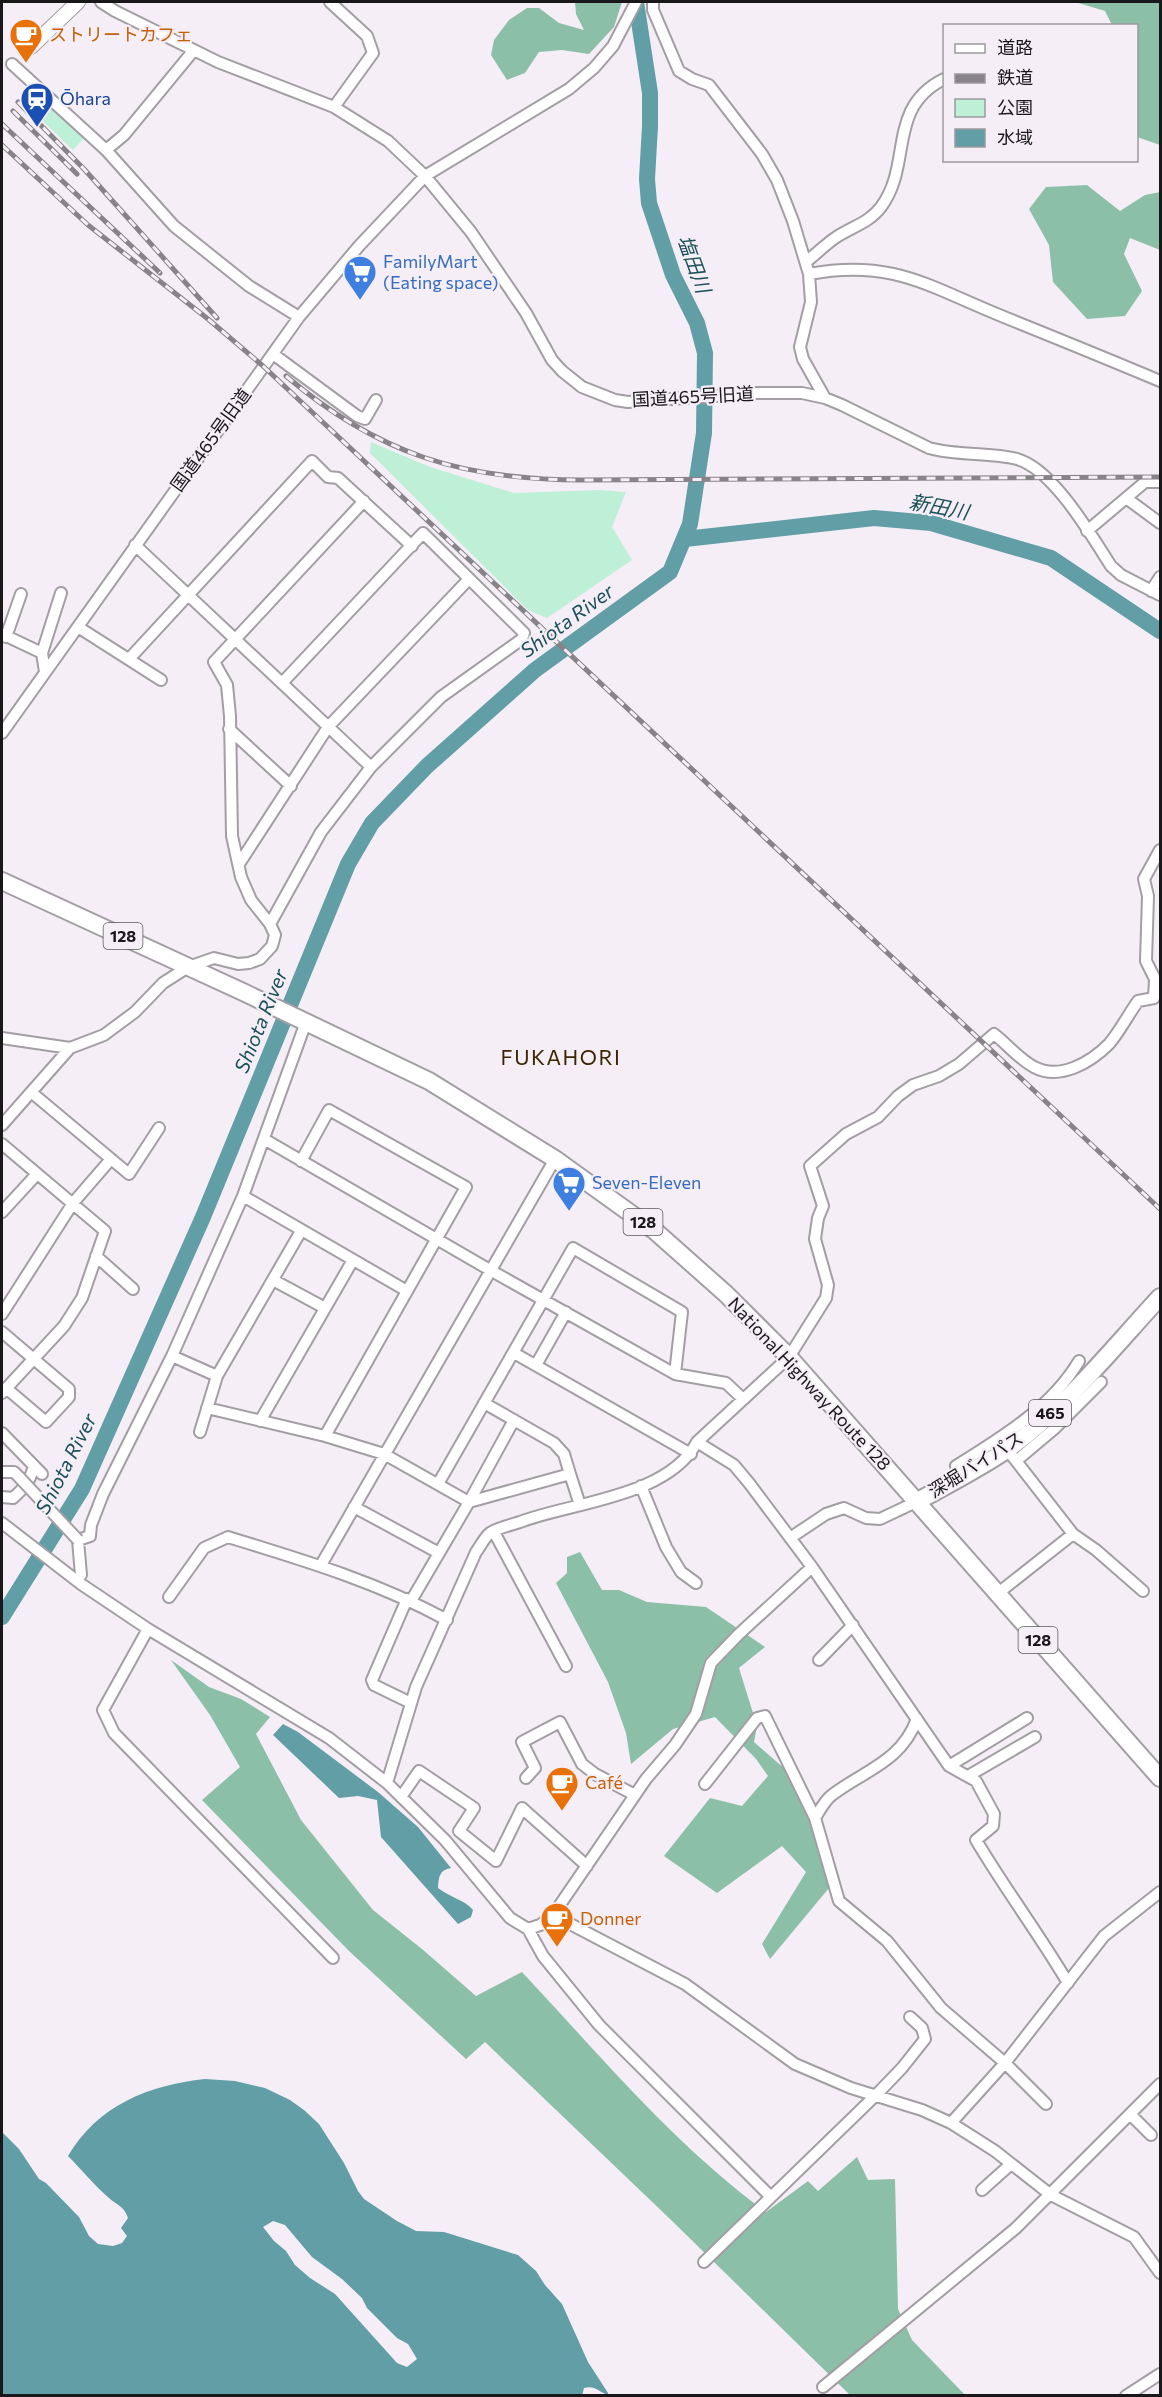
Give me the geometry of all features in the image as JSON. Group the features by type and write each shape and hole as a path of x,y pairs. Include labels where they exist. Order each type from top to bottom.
{"highway":[{"name":"National Highway Route 128","path":"2,881 243,992 429,1082 555,1159 655,1231 726,1294 789,1357 1161,1778"},
{"name":"深堀バイパス","path":"916,1502 1007,1450 1062,1401 1161,1297"}],"main road":[{"path":"31,47 78,2"}],"street":[{"path":"101,2 218,62 334,108 388,141 425,176 569,89 594,68 613,46 636,2"},
{"path":"330,2 367,36 373,52 334,108"},
{"path":"653,2 653,10 679,71 709,85 730,109 762,154 777,180 807,261 809,274 811,302 800,347 803,358 825,398"},
{"path":"106,150 124,135 194,50"},
{"path":"12,64 106,150 174,226 249,286 299,317"},
{"path":"807,261 836,237 865,222 881,206 899,162 904,126 911,110 922,95 935,83 943,80"},
{"name":"国道465号旧道","path":"2,733 299,317 359,246 425,176 496,267 526,313 552,360 571,380 582,387 615,400 628,402 757,393 802,393 825,398 929,448 944,452 1017,459 1032,466 1060,494 1111,566 1121,575 1156,593"},
{"path":"809,274 837,268 862,268 909,277 1161,381"},
{"path":"273,354 357,416 365,419 376,400"},
{"path":"129,659 312,461 328,477 338,478 412,546"},
{"path":"1088,531 1145,482 1161,482"},
{"path":"1126,498 1161,523"},
{"path":"4,1042 70,1048 104,1035 135,1012 163,983 188,967 214,958 238,964 249,963 260,959 272,946 275,935 270,924 251,900 241,877 232,836 227,685 214,662 364,501"},
{"path":"270,924 321,832 371,767 441,697 522,639 524,633 423,533 282,683"},
{"path":"135,545 371,767"},
{"path":"1156,593 1161,577"},
{"path":"239,864 328,727 469,579"},
{"path":"45,672 42,653 61,593"},
{"path":"21,594 21,608 4,635 42,653"},
{"path":"78,627 161,680"},
{"path":"229,729 291,786"},
{"path":"387,1783 411,1703 476,1552 490,1533 537,1515 580,1505 642,1486 674,1468 691,1454 697,1442 789,1357 826,1298 828,1285 815,1239 818,1218 823,1206 810,1166 846,1134 878,1117 898,1095 913,1085 939,1076 959,1064 994,1034 1034,1067 1045,1071 1069,1070 1091,1059 1110,1042 1138,1001 1157,1002 1155,979 1146,961 1148,896 1144,879 1161,850"},
{"path":"78,1540 84,1540 90,1536 91,1525 103,1494 172,1356 243,1196 306,1022"},
{"path":"2,1125 70,1048"},
{"path":"31,1092 129,1174 159,1128"},
{"path":"301,1161 329,1110 466,1187 435,1238 325,1436"},
{"path":"264,1139 675,1374 726,1383 743,1399"},
{"path":"2,1144 105,1231 82,1298 64,1326 33,1358 4,1390 46,1422 69,1397 69,1389 33,1358 2,1332"},
{"path":"2,1314 73,1203 111,1159"},
{"path":"321,1565 555,1159"},
{"path":"2,1212 37,1174"},
{"path":"243,1196 407,1291"},
{"path":"200,1432 217,1377 301,1231"},
{"path":"438,1484 573,1248 682,1312 675,1374"},
{"path":"96,1256 133,1289"},
{"path":"260,1421 354,1260"},
{"path":"273,1280 325,1308"},
{"path":"536,1365 566,1312"},
{"path":"514,1353 691,1454"},
{"path":"172,1356 217,1377"},
{"path":"1007,1450 1028,1418 1068,1380 1079,1361"},
{"path":"1007,1450 1054,1429 1101,1382"},
{"path":"484,1403 554,1443 564,1454 580,1505"},
{"path":"207,1408 325,1436 384,1454 470,1502 570,1474"},
{"path":"411,1703 374,1685 372,1680 409,1600 470,1502 514,1420"},
{"path":"2,1433 42,1474"},
{"path":"697,1442 734,1465 812,1567 949,1766 976,1781 994,1814 993,1826 976,1840 1005,1888 1044,1942 1068,1983"},
{"path":"1007,1450 1073,1534 1096,1550 1143,1591"},
{"path":"2,1497 13,1498 24,1488 30,1482 34,1466"},
{"path":"2,1472 14,1472 78,1540 81,1580"},
{"path":"642,1486 671,1555 681,1572 696,1583"},
{"path":"790,1538 826,1514 844,1508 866,1518 880,1519 916,1502"},
{"path":"354,1506 439,1553"},
{"path":"2,1523 148,1629 329,1738 387,1783 445,1840 510,1918 528,1929 543,1956 598,2025 771,2197"},
{"path":"494,1532 566,1666"},
{"path":"997,1594 1073,1534"},
{"path":"169,1597 204,1548 228,1537 321,1565 409,1600 447,1620"},
{"path":"528,1929 540,1925 553,1915 635,1795 675,1745 696,1714 711,1664 739,1634 812,1567"},
{"path":"819,1660 853,1625"},
{"path":"148,1629 103,1710 114,1733 333,1959"},
{"path":"705,1784 757,1718 762,1715 766,1718 815,1818 839,1901 887,1941 941,2008 1005,2063 1046,2104"},
{"path":"949,1766 1027,1718"},
{"path":"815,1818 830,1796 901,1749 917,1719"},
{"path":"526,1778 535,1768 522,1742 560,1722 582,1764 635,1795"},
{"path":"968,1776 1035,1737"},
{"path":"401,1797 419,1771 474,1808 459,1831 496,1861 522,1808 587,1866"},
{"path":"951,2123 1005,2063 1104,1936 1161,1892"},
{"path":"553,1915 685,1984 795,2064 851,2088 877,2094 951,2123 995,2151 1051,2195 1134,2237 1161,2272"},
{"path":"704,2262 902,2068 925,2039 921,2028 910,2017"},
{"path":"823,2387 1016,2228 1161,2084"},
{"path":"1130,2114 1151,2135"},
{"path":"982,2190 1011,2164"},
{"path":"1128,2395 1161,2374"}],"green space":[{"path":"575,2 622,2 614,27 589,54 562,50 539,52 525,73 507,80 491,55 494,40 509,20 527,8 539,8 559,23 584,30 576,14"},
{"path":"1075,2 1160,2 1160,145 1138,137 1138,24 1112,24 1105,11"},
{"path":"40,95 85,137 73,150 28,107"},
{"path":"1087,185 1120,211 1145,195 1160,192 1160,250 1130,238 1124,254 1142,291 1125,316 1087,319 1053,282 1049,245 1029,209 1046,187"},
{"path":"371,442 430,467 514,493 599,490 626,492 612,527 632,560 547,618 528,610 370,453"},
{"path":"580,1552 602,1590 619,1590 647,1602 706,1607 765,1647 739,1668 757,1726 754,1742 785,1769 816,1832 829,1888 770,1959 762,1944 806,1872 782,1846 717,1893 664,1856 710,1798 742,1806 768,1776 756,1759 715,1717 673,1729 631,1764 626,1733 608,1682 556,1583 567,1573 567,1557"},
{"path":"171,1660 209,1687 241,1699 270,1717 256,1734 301,1820 373,1910 476,1996 522,1972 668,2128 732,2186 766,2212 808,2181 818,2191 857,2157 868,2180 895,2179 898,2309 912,2340 965,2395 850,2395 485,2042 466,2059 349,1951 202,1800 240,1767 210,1715"}],"water":[{"path":"283,1724 298,1732 378,1792 418,1827 451,1868 442,1872 438,1888 470,1907 473,1910 471,1917 458,1924 381,1837 377,1800 358,1796 339,1798 273,1735"},
{"path":"205,2079 235,2081 265,2088 290,2100 304,2110 319,2124 364,2199 397,2221 416,2231 444,2232 518,2255 536,2271 562,2304 588,2362 608,2395 588,2387 584,2388 582,2396 2,2395 2,2132 19,2149 39,2179 46,2183 79,2217 89,2236 98,2244 113,2246 122,2243 127,2236 121,2228 128,2218 126,2214 68,2156 94,2123 127,2101 164,2086"}],"pier":[{"path":"273,2221 285,2225 312,2257 342,2279 362,2298 367,2308 397,2338 408,2344 417,2359 407,2367 397,2363 335,2294 295,2265 286,2251 274,2241 263,2227"}],"waterway":[{"name":"Shiota River","path":"2,1617 82,1489 203,1217 348,864 372,823 427,766 535,670 670,572 690,524 704,433 705,353 697,323 673,275 649,203 647,179 650,93 636,2"},
{"name":"新田川","path":"685,539 874,518 931,523 1051,558 1160,631"}],"railway":[{"path":"18,102 84,169 217,318"},
{"path":"13,111 77,174"},
{"path":"2,124 160,273"},
{"path":"2,145 88,225 208,319 263,366 1160,1209"},
{"path":"286,376 320,403 388,443 460,468 498,475 582,480 1160,477"}],"place":[{"name":"ストリートカフェ","path":"26,64"},
{"name":"Ōhara","path":"37,128"},
{"name":"FamilyMart (Eating space)","path":"360,301"},
{"name":"Seven-Eleven","path":"569,1212"},
{"name":"Café","path":"562,1812"},
{"name":"Donner","path":"557,1948"}],"district":[{"name":"FUKAHORI","path":"561,1058"}],"water label":[{"name":"塩田川","path":"694,264"}]}
